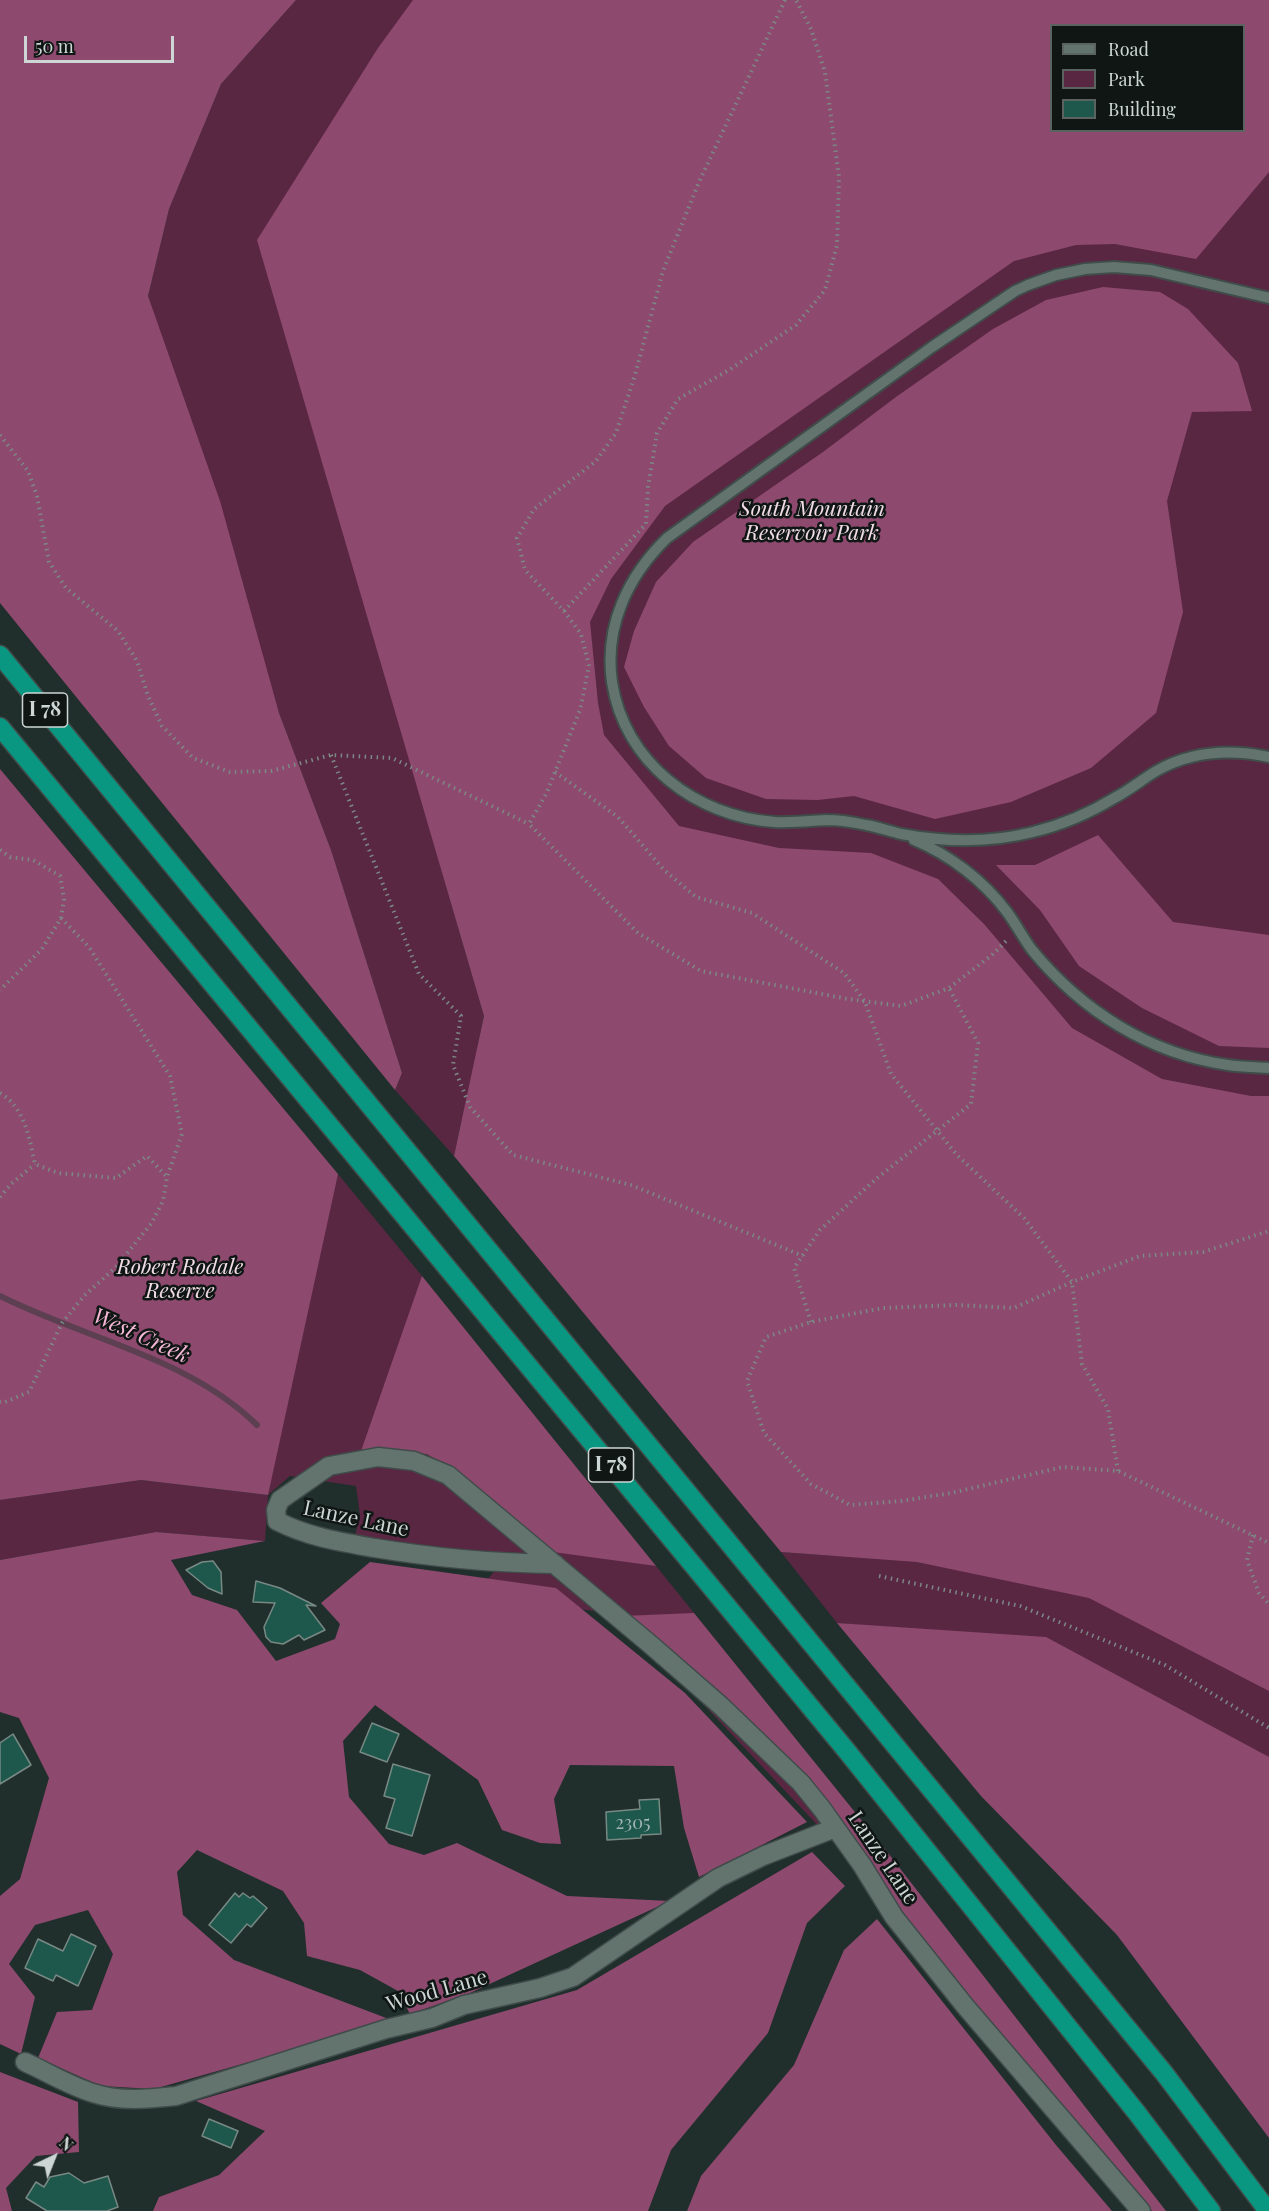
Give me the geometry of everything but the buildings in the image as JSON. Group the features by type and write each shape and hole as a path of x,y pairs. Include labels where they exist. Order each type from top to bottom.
{"highway":[{"name":"I 78","path":"0,655 1164,2073 1268,2211"},
{"name":"I 78","path":"0,727 846,1750 1137,2113 1211,2211"}],"street":[{"name":"Lanze Lane","path":"555,1563 493,1563 414,1554 326,1540 290,1528 277,1521 276,1510 280,1500 329,1466 378,1457 414,1461 448,1475 555,1563 720,1706 801,1783 836,1828 894,1917 965,2006 1141,2211"},
{"name":"Wood Lane","path":"25,2062 93,2093 148,2100 176,2096 375,2032 432,2018 464,2005 540,1988 573,1977 718,1878 763,1856 836,1828"}],"lane":[{"path":"1269,298 1151,270 1114,267 1085,269 1056,275 1015,291 932,347 667,538 634,575 622,600 614,627 611,654 612,681 619,708 629,734 644,757 663,777 689,795 718,810 743,817 776,822 828,820 949,840 990,839 1031,833 1071,821 1115,798 1157,770 1187,758 1225,752 1250,753 1269,757"},
{"path":"897,833 926,845 954,861 984,886 1006,911 1031,948 1058,979 1089,1006 1123,1029 1150,1043 1189,1057 1229,1066 1269,1068"}],"path":[{"path":"529,824 547,792 580,710 589,666 581,633 564,611 525,570 517,538 534,509 596,461 616,433 667,261 699,182 784,0"},
{"path":"564,611 646,524 648,487 657,432 678,399 729,370 795,326 825,290 837,245 839,177 825,72 812,28 796,0"},
{"path":"0,435 28,471 37,496 49,562 66,588 118,631 137,661 148,696 162,726 193,758 230,772 271,771 331,755 392,758 529,824 638,933 701,971 865,1002 901,1006 949,987 992,955 1018,929"},
{"path":"331,755 419,974 461,1016 453,1065 470,1107 513,1155 631,1185 803,1256"},
{"path":"555,772 618,817 664,870 696,897 752,913 844,973 865,1002 891,1074 957,1155 1024,1218 1072,1282 1082,1364 1108,1408 1118,1471"},
{"path":"0,850 10,857 33,860 60,876 64,899 60,918 42,949 0,990"},
{"path":"0,1402 29,1392 62,1323 84,1296 115,1268 151,1224 163,1201 167,1177 182,1134 170,1076 89,947 60,918"},
{"path":"811,1322 794,1268 820,1230 878,1178 971,1104 978,1043 949,987"},
{"path":"0,1093 12,1100 25,1122 35,1164"},
{"path":"35,1164 58,1173 117,1178 147,1156 167,1177"},
{"path":"0,1197 11,1184 35,1164"},
{"path":"1269,1232 1203,1252 1140,1256 1072,1282 1014,1308 957,1305 883,1308 811,1322 766,1337 747,1381 764,1432 811,1484 850,1505 901,1502 941,1495 1063,1467 1118,1471 1269,1543"},
{"path":"1253,1535 1247,1560 1259,1593 1269,1604"},
{"path":"879,1576 1020,1606 1165,1665 1269,1728"}],"green space":[{"path":"0,0 296,0 221,84 169,209 148,296 220,501 279,713 331,850 402,1073 395,1090 0,603"},
{"name":"South Mountain Reservoir Park","path":"296,0 1269,0 1269,1896 899,1628 837,1623 781,1552 837,1556 462,1119 454,1156 395,1090 402,1073 331,850 279,713 148,296 169,209 221,84","holes":["440,865 489,1021 477,1049 484,1016"]},
{"name":"South Mountain Reservoir Park","path":"413,0 1269,0 1269,172 1196,259 1115,244 1076,245 1014,261 665,506 611,579 590,622 598,703 604,735 679,826 779,848 871,853 938,879 984,924 1072,1028 1162,1079 1251,1096 1269,1096 1269,1691 1089,1598 917,1562 781,1552 454,1156 484,1016 257,240 378,48"},
{"path":"1103,287 1160,292 1188,309 1238,363 1252,411 1192,412 1167,501 1183,612 1156,713 1091,768 1011,802 935,819 854,796 818,800 766,799 706,778 669,746 644,707 624,667 634,631 656,582 693,542 823,452 993,329 1046,300"},
{"name":"Robert Rodale Reserve","path":"0,769 338,1174 268,1495 141,1480 0,1500"},
{"name":"Robert Rodale Reserve","path":"0,778 335,1185 338,1174 422,1276 419,1286 648,1565 656,1566 694,1613 689,1613 853,1813 824,1832 689,1689 601,1612 474,1594 513,1551 504,1558 355,1536 360,1515 356,1486 290,1476 268,1495 265,1541 156,1532 0,1560 0,1500 141,1480 267,1495","holes":["469,1502 547,1514 518,1546"]},
{"path":"1098,835 1173,922 1269,935 1269,1048 1219,1046 1142,1008 1079,966 1040,910 996,865 1035,865"},
{"path":"422,1276 656,1566 553,1552 471,1481 427,1454 361,1451"},
{"path":"156,1532 265,1541 171,1560 192,1595 237,1610 276,1661 335,1639 340,1624 321,1603 370,1562 556,1588 685,1693 807,1822 699,1877 684,1828 674,1766 570,1765 554,1799 561,1844 540,1843 502,1830 478,1780 375,1705 343,1741 349,1797 389,1844 424,1855 457,1843 567,1896 670,1901 470,1993 410,2014 398,1991 360,1970 307,1956 304,1923 283,1891 197,1850 177,1872 183,1915 234,1960 394,2021 154,2089 101,2086 38,2058 57,2012 92,2010 113,1954 88,1910 35,1925 9,1964 35,1997 21,2054 0,2044 0,1896 20,1879 49,1778 19,1718 0,1712 0,1560"},
{"path":"694,1613 888,1853 1166,2211 1152,2211 1060,2107 917,1937 860,1849 623,1616"},
{"path":"837,1623 1046,1637 1269,1757 1269,2138 1117,1935 981,1796"},
{"path":"812,1852 845,1886 807,1923 768,2033 671,2150 648,2211 153,2211 159,2197 219,2175 265,2131 196,2101 577,1990"},
{"path":"877,1919 1056,2145 1112,2211 687,2211 701,2176 794,2065 844,1950"},
{"path":"0,2072 78,2102 79,2152 36,2156 6,2188 12,2211 0,2211"}],"waterway":[{"name":"West Creek","path":"0,1296 134,1351 200,1382 230,1402 257,1425"}]}
